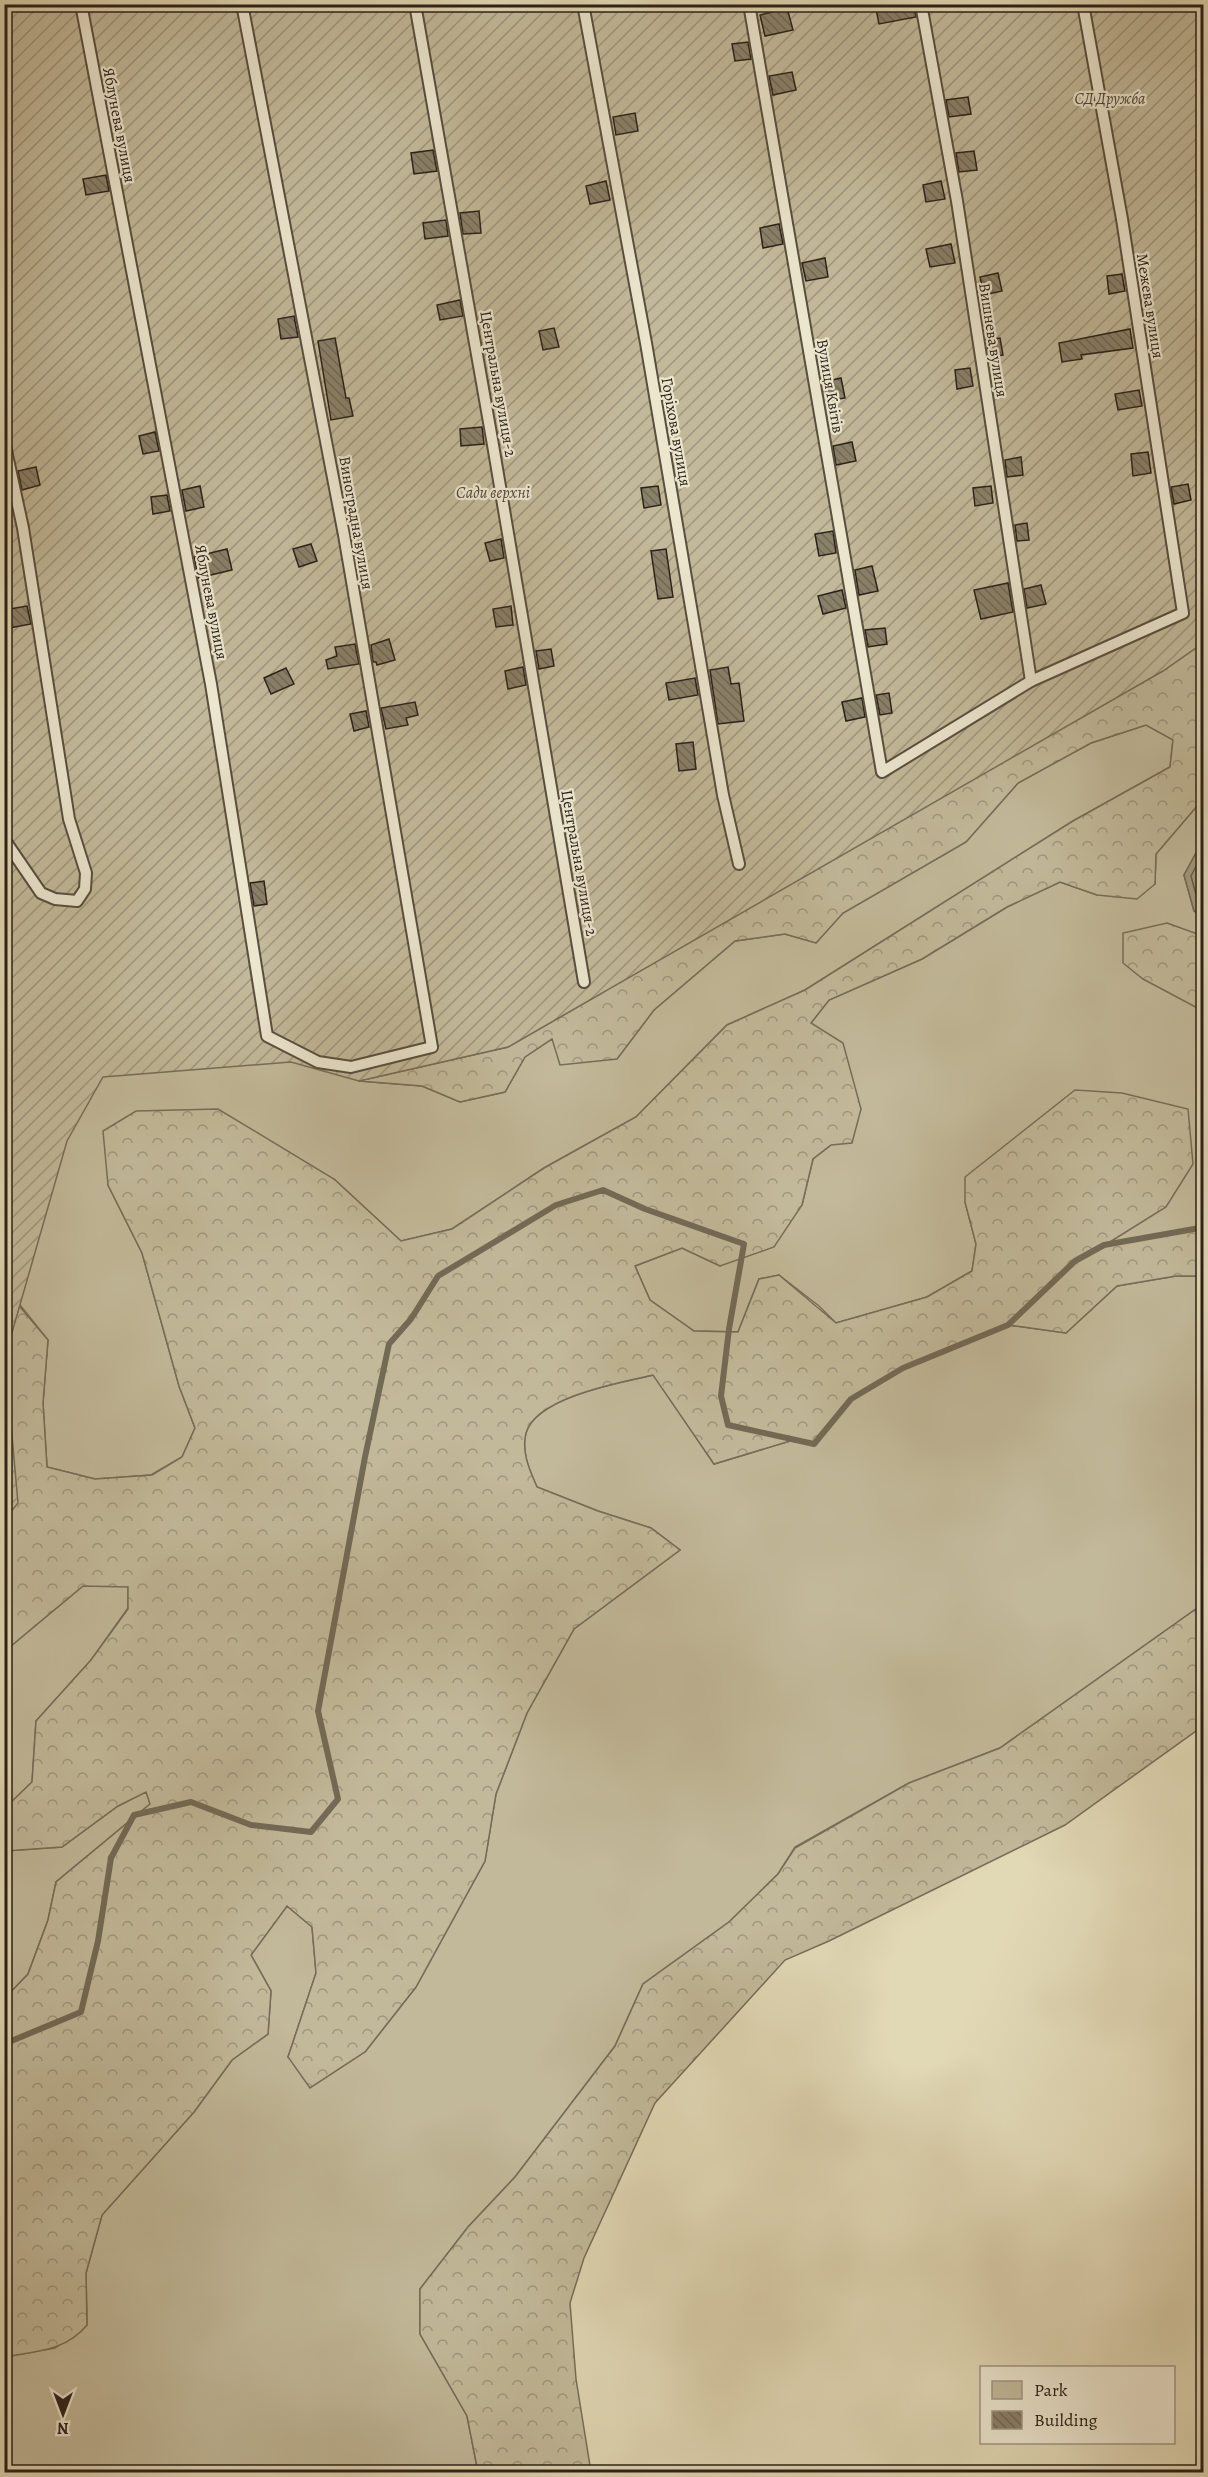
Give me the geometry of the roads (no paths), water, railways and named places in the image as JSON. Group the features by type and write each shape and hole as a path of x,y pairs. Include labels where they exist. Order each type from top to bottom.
{"lane":[{"name":"Яблунева вулиця","path":"81,4 211,684 267,1036 318,1062 351,1067 432,1047"},
{"name":"Виноградна вулиця","path":"242,4 344,536 432,1047"},
{"name":"Центральна вулиця-2","path":"415,4 584,982"},
{"name":"Горіхова вулиця","path":"583,4 648,355 723,795 739,864"},
{"name":"Вулиця Квітів","path":"749,4 882,772 1031,681"},
{"name":"Вишнева вулиця","path":"921,4 957,201 1031,681"},
{"name":"Межева вулиця","path":"1031,681 1183,613 1122,219 1083,4"},
{"path":"4,441 23,528 69,819 86,873 85,889 77,901 55,899 42,892 4,839"}],"water":[{"path":"1203,840 1203,916 1194,911 1184,875"}],"waterway":[{"path":"4,2044 81,2012 98,1941 111,1858 134,1815 191,1802 251,1825 311,1832 338,1799 318,1711 365,1457 389,1344 411,1319 438,1276 556,1205 603,1190 645,1209 744,1244 729,1329 721,1396 728,1425 814,1444 851,1399 903,1368 1008,1325 1075,1261 1104,1245 1204,1226"}],"park label":[{"name":"СД Дружба","path":"1110,99"},
{"name":"Сади верхні","path":"493,493"}]}
